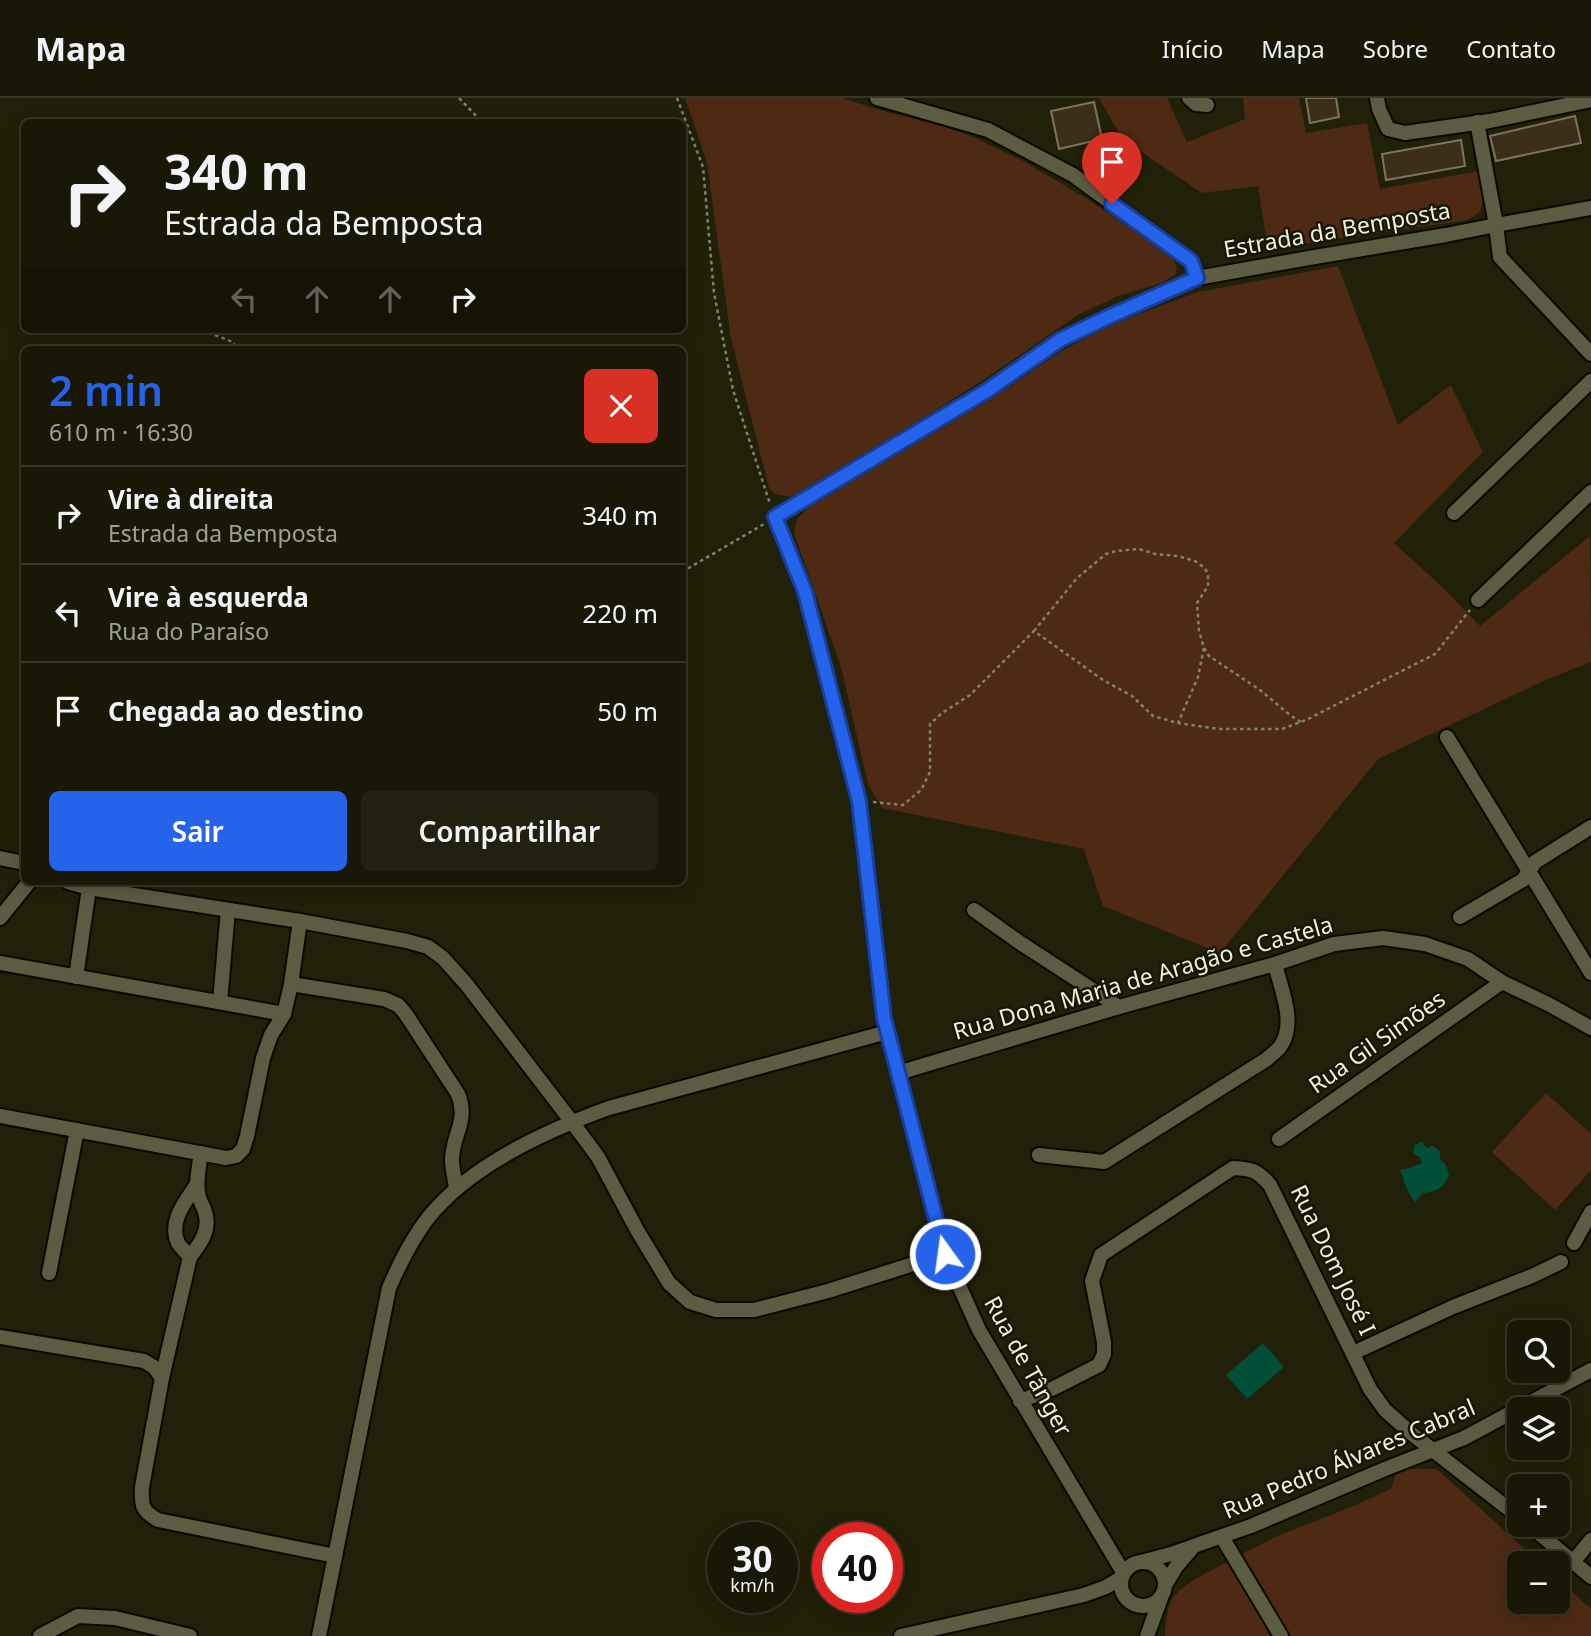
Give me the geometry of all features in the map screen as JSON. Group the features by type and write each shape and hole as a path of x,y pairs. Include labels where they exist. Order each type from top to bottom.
{"street":[{"path":"877,98 988,130 1073,175 1191,261 1197,278"},
{"path":"1189,98 1207,106"},
{"path":"1377,98 1388,129 1405,133 1490,121 1558,102 1591,100"},
{"path":"1477,122 1500,257 1591,354"},
{"name":"Estrada da Bemposta","path":"775,517 988,390 1060,340 1197,278 1589,211"},
{"path":"1454,513 1591,381"},
{"path":"1478,600 1591,492"},
{"name":"Rua de Tânger","path":"775,517 805,592 859,801 884,1018 945,1254 979,1330 1122,1575 1122,1594 1130,1602 1147,1636"},
{"path":"1447,737 1591,973"},
{"path":"1460,917 1523,880 1535,862 1591,827"},
{"path":"0,858 21,862"},
{"path":"0,918 27,885"},
{"path":"78,885 300,921 428,947 443,958 467,985 598,1157 669,1283 690,1302 716,1310 754,1310 828,1292 945,1254"},
{"path":"76,976 89,888"},
{"path":"220,1002 229,910"},
{"path":"974,910 1119,1007"},
{"path":"0,1116 226,1158 236,1156 243,1149 247,1136 263,1058 271,1035 284,1014 300,921"},
{"name":"Rua Dona Maria de Aragão e Castela","path":"898,1073 1275,964 1334,944 1383,938 1425,944 1468,960 1502,982 1586,1022"},
{"path":"0,963 284,1014"},
{"path":"1039,1155 1104,1162 1268,1059 1280,1047 1287,1032 1289,1018 1275,964"},
{"name":"Rua Gil Simões","path":"1279,1139 1502,982"},
{"path":"291,984 384,999 398,1005 405,1013 462,1104 463,1114 452,1158 456,1188"},
{"path":"319,1636 388,1288 404,1252 429,1217 456,1188 537,1138 609,1108 887,1032"},
{"path":"49,1273 77,1130"},
{"path":"201,1153 198,1184 199,1197 206,1214 206,1232 190,1257 162,1378 141,1502 146,1513 158,1520 335,1556"},
{"name":"Rua Dom José I","path":"1020,1401 1054,1388 1099,1365 1104,1354 1104,1342 1092,1281 1101,1255 1233,1168 1250,1169 1259,1172 1270,1185 1370,1389 1385,1410 1431,1451 1507,1508"},
{"path":"190,1257 178,1243 176,1228 178,1212 198,1184"},
{"path":"1574,1243 1591,1212"},
{"path":"1353,1353 1561,1262"},
{"path":"0,1337 144,1362 155,1367 162,1378"},
{"name":"Rua Pedro Álvares Cabral","path":"1141,1562 1222,1537 1464,1438 1591,1370"},
{"path":"1222,1537 1281,1636"},
{"path":"1543,1537 1591,1577"},
{"path":"1573,1562 1591,1540"},
{"path":"1084,1595 1109,1597 1145,1607 1151,1605 1194,1546"},
{"path":"901,1636 1084,1595 1106,1587 1134,1563 1147,1562 1158,1568 1164,1578 1163,1591 1147,1636"},
{"path":"40,1636 78,1616 114,1618 190,1636"}],"path":[{"path":"459,98 479,119"},
{"path":"677,98 685,119"},
{"path":"686,122 703,167 713,293 733,390 775,517 686,570"},
{"path":"215,335 233,342 235,346"},
{"path":"859,801 903,805 921,790 930,772 930,724 970,695 1034,631 1077,578 1106,554 1116,551 1139,549 1178,556 1195,561 1205,568 1208,586 1197,603 1199,631 1204,648 1209,656 1260,690 1301,722"},
{"path":"1034,631 1103,680 1132,695 1153,716 1219,729 1282,729 1435,654 1478,600"},
{"path":"1178,723 1198,677 1204,648"}],"shaded area":[{"path":"685,98 842,98 971,136 1023,161 1092,202 1171,256 1176,265 1176,274 1162,283 1118,296 1078,315 982,381 832,475 791,497 775,494 769,488 731,338 707,163"},
{"path":"1099,98 1167,98 1187,142 1245,119 1243,98 1299,98 1306,133 1367,123 1380,189 1479,171 1483,201 1480,212 1468,220 1268,249 1258,186 1202,193 1122,139"},
{"path":"1338,266 1398,425 1451,385 1483,452 1394,543 1480,626 1590,536 1591,662 1548,679 1378,759 1220,953 1103,906 1084,849 882,808 868,784 841,667 794,533 797,519 813,503 1052,356 1109,325 1198,292"},
{"path":"1546,1093 1591,1134 1591,1170 1555,1210 1492,1152"},
{"path":"1422,1142 1427,1148 1432,1146 1440,1151 1440,1159 1446,1165 1449,1175 1439,1188 1423,1193 1415,1202 1400,1170 1422,1163 1413,1151 1415,1145"},
{"path":"1263,1343 1284,1367 1247,1399 1226,1375"},
{"path":"1402,1469 1437,1469 1507,1533 1507,1537 1512,1537 1527,1551 1507,1551 1507,1614 1570,1614 1570,1590 1591,1609 1591,1636 1291,1636 1239,1556 1275,1537 1391,1489 1396,1472"},
{"path":"1230,1561 1274,1636 1165,1636 1168,1611 1177,1593 1199,1577"}],"building":[{"path":"1306,98 1336,98 1339,117 1310,123"},
{"path":"1094,102 1102,139 1059,149 1051,111"},
{"path":"1575,116 1581,143 1496,161 1490,136"},
{"path":"1461,140 1465,166 1386,180 1382,154"}],"route":[{"path":"945,1254 884,1018 859,801 805,592 775,517 988,390 1060,340 1197,278 1191,261 1112,204"}]}
